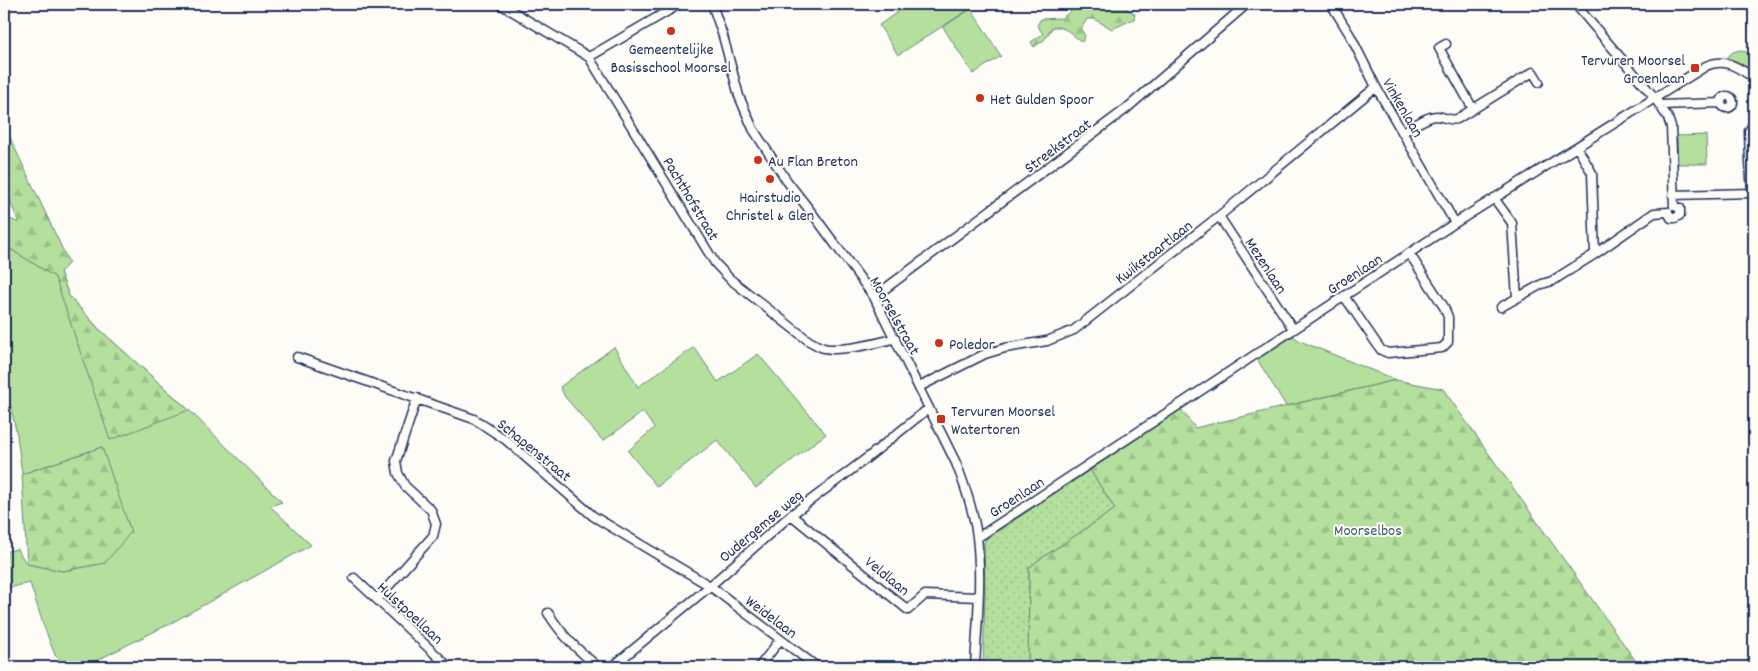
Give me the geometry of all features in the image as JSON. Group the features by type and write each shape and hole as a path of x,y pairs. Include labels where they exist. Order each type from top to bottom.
{"street":[{"name":"Pachthofstraat","path":"500,4 589,57 716,263 730,279 809,341 823,348 851,347 883,342 895,338"},
{"path":"589,57 680,4"},
{"name":"Moorselstraat","path":"712,4 723,36 739,96 753,129 787,181 874,297 950,450 962,479 977,538 978,597 975,667"},
{"name":"Streekstraat","path":"874,297 1126,110 1247,4"},
{"name":"Vinkenlaan","path":"1331,4 1350,35 1376,87 1455,223"},
{"path":"1501,307 1542,284 1552,281 1654,213 1671,209 1673,195 1671,127 1668,118 1655,98 1575,4"},
{"path":"1446,44 1439,48 1473,110"},
{"name":"Groenlaan","path":"977,538 1455,223 1706,66 1715,63 1734,65 1754,78"},
{"path":"1403,132 1432,117 1438,116 1453,120 1473,110 1533,72 1539,82"},
{"name":"Kwikstaartlaan","path":"919,387 985,354 1005,348 1047,341 1074,330 1219,216 1376,87"},
{"path":"1660,105 1721,102"},
{"path":"1673,195 1752,193 1749,131 1754,123"},
{"path":"1577,147 1592,173 1595,254"},
{"path":"1494,198 1512,223 1516,298"},
{"name":"Mezenlaan","path":"1219,216 1293,329"},
{"path":"1344,296 1381,350 1388,353 1442,348 1448,342 1448,317 1444,307 1409,253"},
{"name":"Schapenstraat","path":"297,357 474,419 506,440 593,516 710,586"},
{"path":"377,599 434,536 436,524 430,510 405,486 398,473 396,461 417,398"},
{"name":"Oudergemse weg","path":"612,667 792,515 929,408"},
{"name":"Veldlaan","path":"792,515 908,610 925,595 978,597"},
{"name":"Hulstpoellaan","path":"354,578 449,667"},
{"name":"Weidelaan","path":"710,586 817,667"},
{"path":"548,614 567,639 598,667"},
{"path":"759,667 780,640"}],"green space":[{"path":"909,4 968,4 971,8 898,55 879,25"},
{"path":"1090,4 1109,8 1121,5 1135,14 1134,19 1112,29 1094,19 1087,19 1081,29 1085,36 1082,42 1065,29 1053,27 1044,40 1034,47 1031,42 1043,34 1037,25 1041,19 1062,18 1075,8"},
{"path":"971,9 1001,56 973,74 943,27"},
{"path":"1740,50 1752,58 1754,72 1736,62 1725,59 1733,52"},
{"path":"4,125 69,263 60,272 69,296 99,329 189,410 110,440 55,277 4,245 4,216 19,223 4,187"},
{"path":"1706,135 1707,164 1678,164 1677,136"},
{"path":"4,245 55,277 60,272 69,296 99,329 189,410 282,502 270,506 311,545 173,622 84,667 66,667 55,655 30,583 4,589 4,552 17,549 27,564 63,571 105,563 102,447 22,474 17,435 4,376"},
{"path":"1293,336 1300,341 1396,380 1286,406 1257,359"},
{"path":"614,347 638,387 694,347 718,382 758,354 826,434 756,488 717,440 657,487 628,451 654,428 643,412 603,441 565,397 560,387"},
{"name":"Moorselbos","path":"1396,380 1443,389 1640,667 1028,667 1029,568 1115,509 1090,470 1181,409 1195,428"},
{"path":"102,447 131,532 105,563 63,571 27,564 22,474"},
{"path":"1090,470 1115,509 1029,568 1028,667 983,667 984,543 986,539"}],"place":[{"name":"Gemeentelijke Basisschool Moorsel","path":"671,31"},
{"name":"Tervuren Moorsel Groenlaan","path":"1695,68"},
{"name":"Het Gulden Spoor","path":"980,98"},
{"name":"Au Flan Breton","path":"758,160"},
{"name":"Hairstudio Christel & Glen","path":"770,179"},
{"name":"Poledor","path":"939,343"},
{"name":"Tervuren Moorsel Watertoren","path":"941,419"}]}
